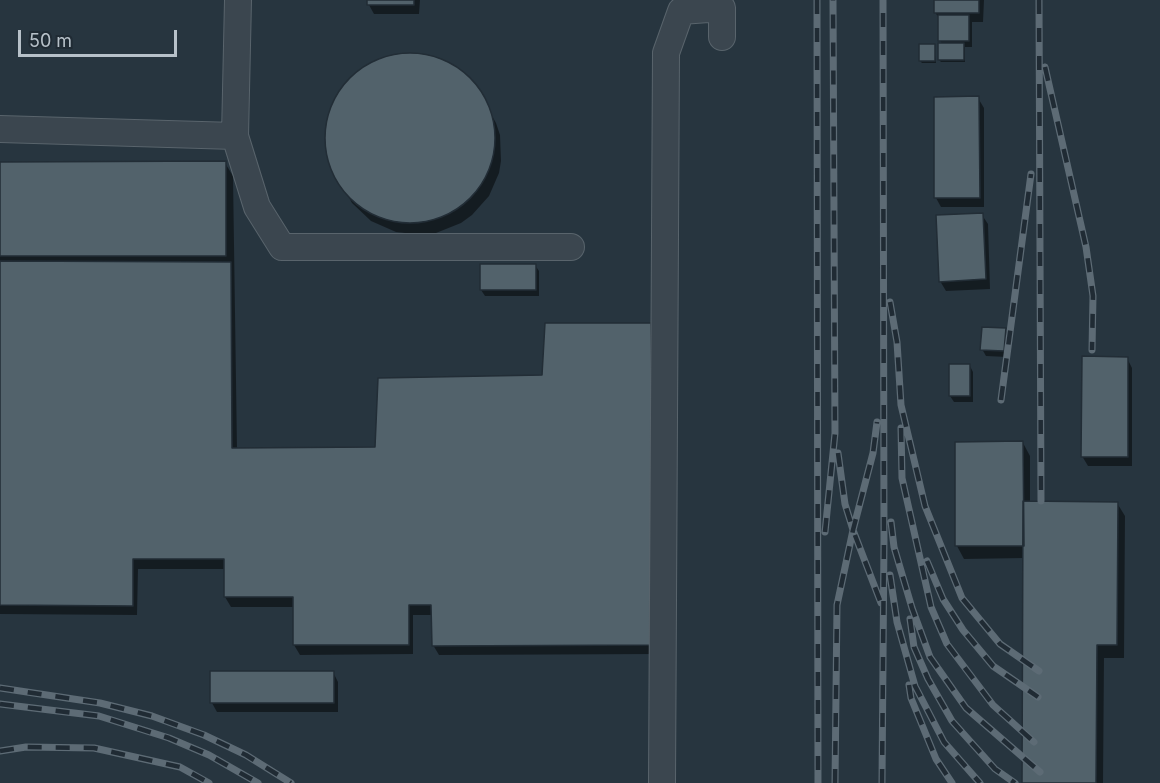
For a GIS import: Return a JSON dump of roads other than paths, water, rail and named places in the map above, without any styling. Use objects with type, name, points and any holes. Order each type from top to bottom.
[{"type":"lane","points":[[238,0],[235,136],[257,207],[282,248],[571,248]]},
{"type":"lane","points":[[662,783],[666,53],[681,11],[722,8],[722,37]]},
{"type":"lane","points":[[0,129],[235,136]]},
{"type":"railway","points":[[817,0],[818,783]]},
{"type":"railway","points":[[825,532],[835,433],[833,0]]},
{"type":"railway","points":[[882,783],[883,0]]},
{"type":"railway","points":[[1039,0],[1041,501]]},
{"type":"railway","points":[[1045,67],[1086,247],[1093,296],[1092,350]]},
{"type":"railway","points":[[1001,400],[1031,174]]},
{"type":"railway","points":[[890,302],[897,342],[901,405],[925,506],[962,598],[1000,644],[1039,671]]},
{"type":"railway","points":[[835,783],[837,605],[873,453],[877,422]]},
{"type":"railway","points":[[901,428],[902,478],[931,607],[947,644],[993,705],[1034,742]]},
{"type":"railway","points":[[838,453],[845,504],[881,603]]},
{"type":"railway","points":[[891,522],[894,547],[912,608],[930,657],[966,708],[1040,772]]},
{"type":"railway","points":[[927,561],[943,599],[963,630],[993,666],[1038,697]]},
{"type":"railway","points":[[890,575],[897,622],[915,686],[944,742],[980,783]]},
{"type":"railway","points":[[910,619],[914,647],[928,679],[952,721],[995,769],[1015,783]]},
{"type":"railway","points":[[909,685],[911,698],[936,759],[952,783]]},
{"type":"railway","points":[[0,688],[100,703],[152,716],[204,735],[246,755],[291,783]]},
{"type":"railway","points":[[0,704],[99,716],[169,738],[209,755],[258,783]]},
{"type":"railway","points":[[0,751],[26,747],[94,748],[180,767],[209,783]]}]
